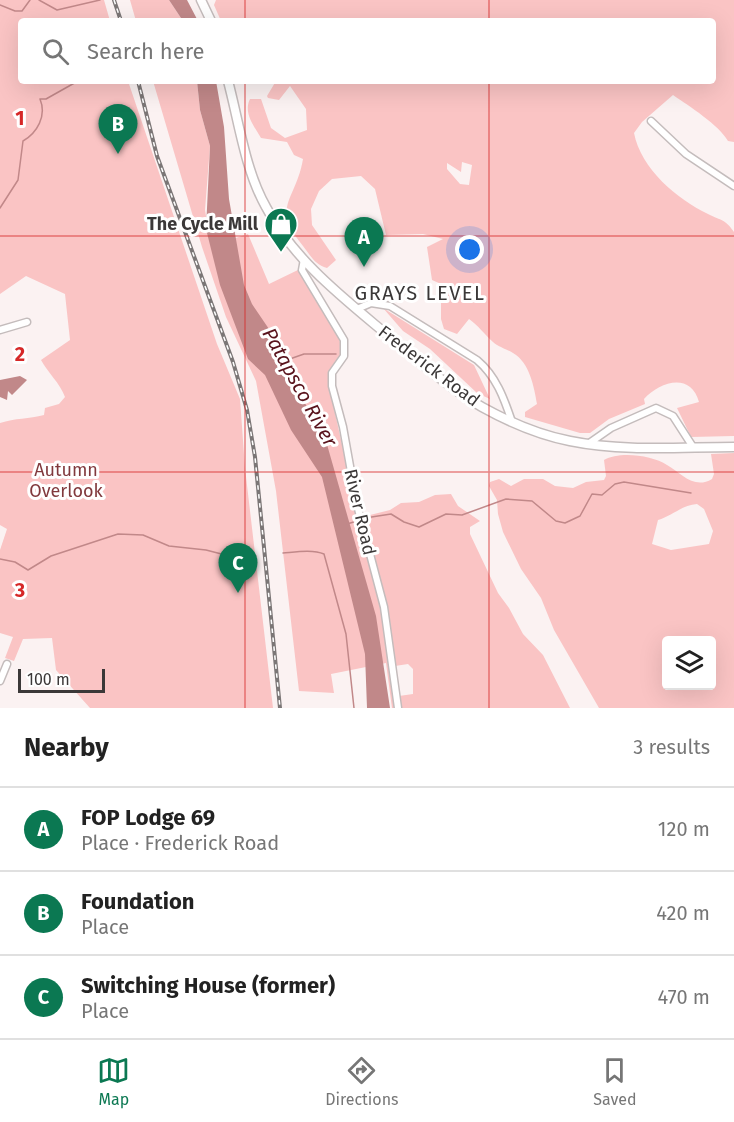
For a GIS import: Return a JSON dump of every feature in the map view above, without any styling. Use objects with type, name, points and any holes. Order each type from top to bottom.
[{"type":"main road","points":[[201,0],[210,18]]},
{"type":"main road","name":"Frederick Road","points":[[229,84],[264,205],[304,259],[357,309],[449,384],[482,407],[512,422],[549,436],[588,444],[632,448],[734,447]]},
{"type":"street","points":[[651,121],[686,154],[734,186]]},
{"type":"street","name":"River Road","points":[[304,259],[302,270],[339,329],[346,346],[344,356],[332,373],[332,386],[343,427],[357,505],[384,607],[398,708]]},
{"type":"street","points":[[357,309],[371,303],[390,306],[477,360],[487,368],[500,389],[512,422]]},
{"type":"street","points":[[0,330],[27,322]]},
{"type":"street","points":[[588,444],[611,428],[656,408],[674,416],[693,447]]},
{"type":"street","points":[[0,681],[7,664]]},
{"type":"green space","name":"Autumn Overlook","points":[[0,0],[104,0],[109,18],[18,18],[18,84],[129,84],[217,344],[240,399],[245,468],[273,708],[90,708],[56,670],[52,638],[23,639],[14,661],[5,658],[13,637],[0,633],[0,550],[7,529],[0,525],[0,423],[44,415],[45,408],[59,404],[65,397],[41,360],[70,340],[65,294],[26,276],[0,294]]},
{"type":"green space","points":[[130,0],[169,0],[181,18],[135,18]]},
{"type":"green space","points":[[216,0],[734,0],[734,142],[728,141],[711,122],[673,95],[642,122],[634,133],[644,159],[662,181],[696,208],[726,222],[734,232],[734,436],[691,437],[677,408],[699,402],[689,386],[674,382],[651,393],[644,399],[645,404],[609,419],[590,433],[580,433],[525,417],[525,412],[537,404],[530,376],[519,357],[495,344],[469,319],[457,334],[444,329],[441,319],[441,284],[432,280],[427,247],[443,239],[423,234],[386,235],[375,189],[361,176],[332,179],[319,191],[311,209],[312,225],[336,260],[327,268],[319,265],[293,232],[288,221],[288,203],[303,159],[294,155],[287,142],[261,138],[250,119],[248,109],[250,99],[261,99],[271,128],[285,138],[307,130],[306,109],[290,86],[279,100],[268,98],[274,84],[716,84],[716,18],[220,18],[214,5]],"holes":[[[462,162],[472,165],[469,185],[460,184],[447,169],[447,163],[461,172]]]},
{"type":"green space","points":[[154,84],[197,84],[200,110],[210,146],[205,210],[211,246],[248,234],[269,284],[300,269],[332,322],[341,343],[341,352],[330,375],[329,386],[359,521],[372,520],[366,516],[390,510],[401,503],[419,502],[435,495],[451,494],[458,506],[480,521],[470,527],[470,534],[498,593],[523,634],[543,655],[570,708],[392,708],[386,663],[331,674],[334,693],[299,691],[276,491],[256,381],[226,317],[202,247]],"holes":[[[408,664],[413,669],[413,694],[399,696],[395,666]]]},
{"type":"green space","points":[[383,308],[474,365],[490,399],[477,393],[430,349],[403,331]]},
{"type":"green space","points":[[734,453],[734,708],[599,708],[554,630],[541,598],[521,569],[503,532],[497,500],[489,486],[490,482],[499,479],[511,486],[524,479],[543,479],[555,486],[573,488],[586,482],[604,480],[606,476],[604,460],[627,455],[636,455],[661,462],[694,482],[705,482],[712,479],[714,474],[711,454]],"holes":[[[697,504],[704,509],[713,531],[709,544],[671,550],[652,544],[658,520],[687,506]]]},
{"type":"shaded area","points":[[169,0],[187,0],[196,18],[181,18]]},
{"type":"shaded area","name":"Patapsco River","points":[[197,84],[217,84],[224,127],[229,199],[244,285],[252,304],[271,332],[293,384],[324,434],[376,616],[390,708],[367,708],[365,654],[322,477],[291,430],[265,375],[248,359],[220,285],[206,229],[210,146],[200,110]]},
{"type":"shaded area","points":[[20,376],[27,380],[12,395],[8,391],[7,400],[0,397],[0,380]]},
{"type":"waterway","points":[[0,5],[15,11],[22,11],[30,0]]},
{"type":"waterway","points":[[39,0],[57,10],[100,0]]},
{"type":"waterway","points":[[0,208],[18,180],[23,141],[33,133],[41,118],[40,99],[46,99],[73,84]]},
{"type":"waterway","points":[[284,361],[304,354],[336,354]]},
{"type":"waterway","points":[[365,518],[391,514],[419,527],[446,514],[462,515],[506,499],[532,501],[556,521],[565,523],[580,516],[592,494],[602,495],[615,484],[624,482],[691,493]]},
{"type":"waterway","points":[[347,524],[357,521]]},
{"type":"waterway","points":[[0,559],[15,562],[28,570],[51,556],[118,534],[143,535],[169,546],[206,550],[237,558],[256,556]]},
{"type":"waterway","points":[[283,553],[309,551],[324,554],[346,634],[354,708]]},
{"type":"railway","points":[[114,0],[120,18]]},
{"type":"railway","points":[[139,84],[157,156],[233,362],[247,410],[255,457],[280,708]]},
{"type":"place","name":"Foundation","points":[[118,154]]},
{"type":"place","name":"The Cycle Mill","points":[[281,253]]},
{"type":"place","name":"FOP Lodge 69","points":[[364,267]]},
{"type":"place","name":"Switching House (former)","points":[[238,593]]},
{"type":"district","name":"GRAYS LEVEL","points":[[420,293]]}]
